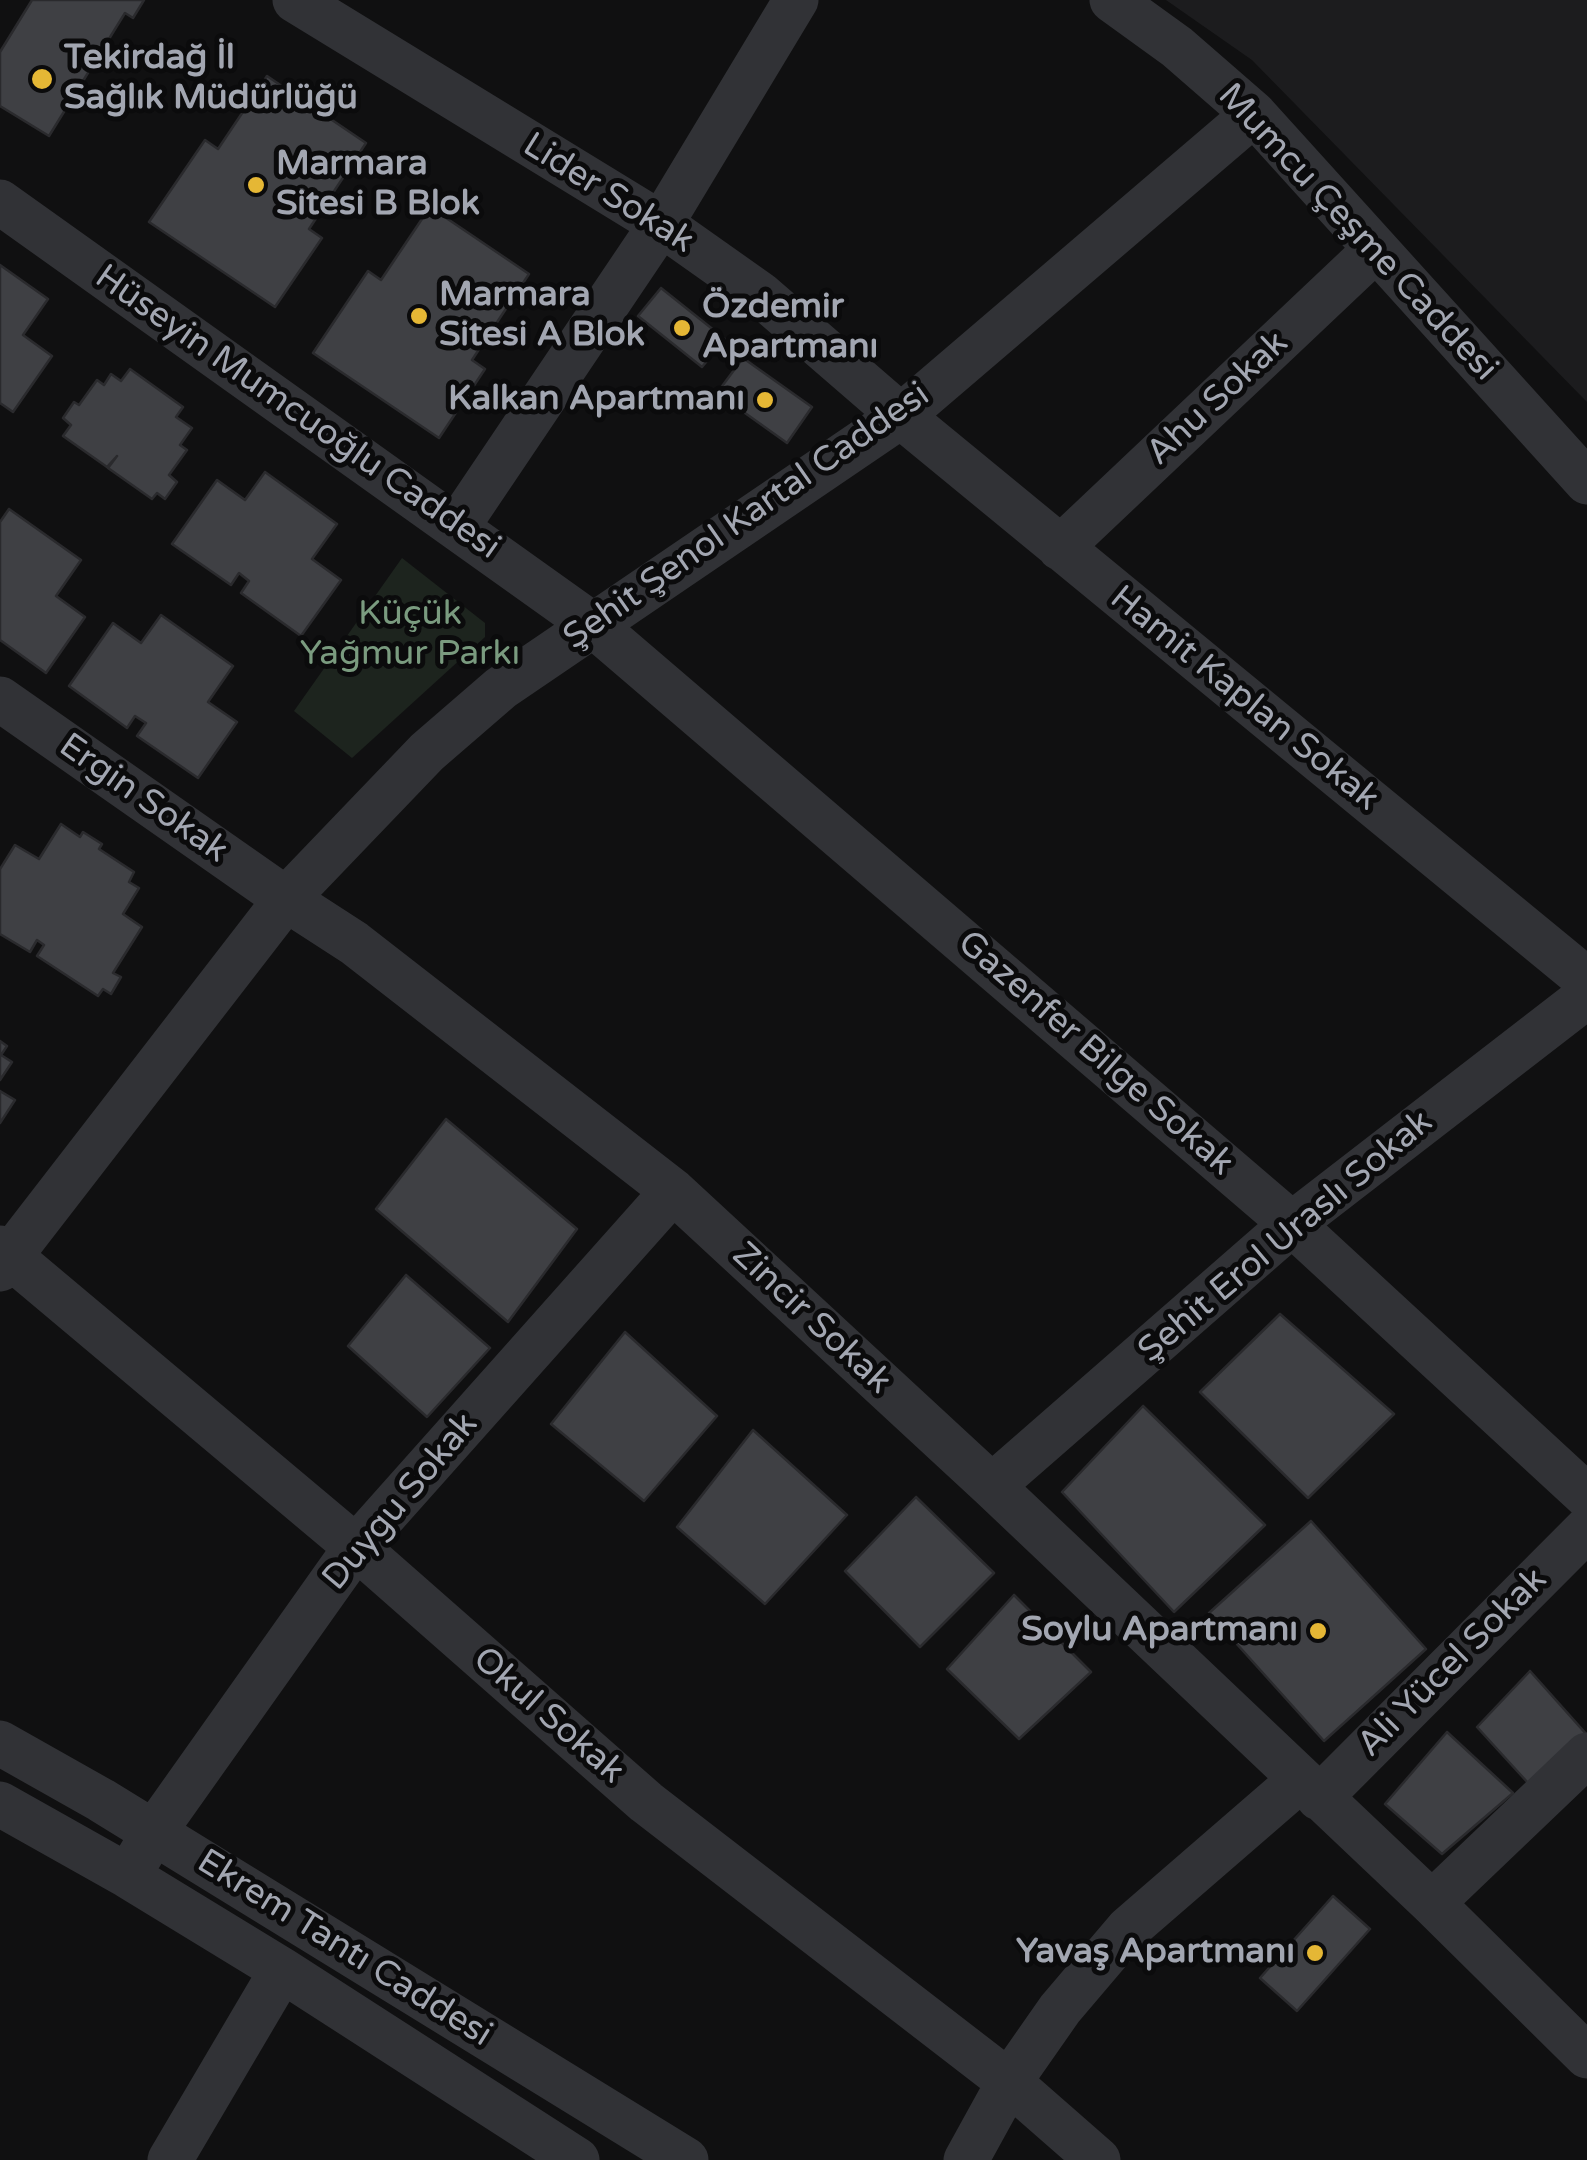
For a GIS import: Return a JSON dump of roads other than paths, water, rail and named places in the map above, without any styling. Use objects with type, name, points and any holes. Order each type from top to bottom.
[{"type":"street","name":"Lider Sokak","points":[[295,0],[661,224],[760,294],[900,416]]},
{"type":"street","points":[[457,528],[661,224],[796,0]]},
{"type":"street","name":"Mumcu Çeşme Caddesi","points":[[1112,0],[1177,47],[1254,114],[1587,482]]},
{"type":"street","name":"Şehit Şenol Kartal Caddesi","points":[[3,1257],[286,899],[427,752],[501,688],[900,416],[1254,114]]},
{"type":"street","name":"Hüseyin Mumcuoğlu Caddesi","points":[[0,202],[593,625]]},
{"type":"street","name":"Ahu Sokak","points":[[1060,548],[1375,250]]},
{"type":"street","name":"Hamit Kaplan Sokak","points":[[900,416],[1587,980]]},
{"type":"street","name":"Gazenfer Bilge Sokak","points":[[593,625],[1292,1224],[1587,1496]]},
{"type":"street","name":"Ergin Sokak","points":[[0,698],[286,899]]},
{"type":"street","name":"Zincir Sokak","points":[[286,899],[354,943],[673,1191],[992,1486],[1432,1903],[1587,2056]]},
{"type":"street","name":"Şehit Erol Uraslı Sokak","points":[[992,1486],[1292,1224],[1587,996]]},
{"type":"street","name":"Duygu Sokak","points":[[128,1876],[154,1832],[356,1547],[673,1191]]},
{"type":"street","name":"Okul Sokak","points":[[3,1257],[356,1547],[646,1802],[1009,2082],[1098,2160]]},
{"type":"street","name":"Ali Yücel Sokak","points":[[966,2160],[1009,2082],[1060,2008],[1128,1930],[1310,1789],[1578,1556]]},
{"type":"street","name":"Ekrem Tantı Caddesi","points":[[0,1743],[154,1832],[686,2160]]},
{"type":"street","points":[[1432,1903],[1587,1754]]},
{"type":"street","name":"Ekrem Tantı Caddesi","points":[[0,1804],[282,1970],[577,2160]]},
{"type":"street","points":[[170,2160],[282,1970]]},
{"type":"place","name":"Tekirdağ İl Sağlık Müdürlüğü","points":[[42,79]]},
{"type":"place","name":"Marmara Sitesi B Blok","points":[[256,185]]},
{"type":"place","name":"Marmara Sitesi A Blok","points":[[419,316]]},
{"type":"place","name":"Özdemir Apartmanı","points":[[682,328]]},
{"type":"place","name":"Kalkan Apartmanı","points":[[765,400]]},
{"type":"place","name":"Soylu Apartmanı","points":[[1318,1631]]},
{"type":"place","name":"Yavaş Apartmanı","points":[[1315,1953]]},
{"type":"park label","name":"Küçük Yağmur Parkı","points":[[410,635]]}]
